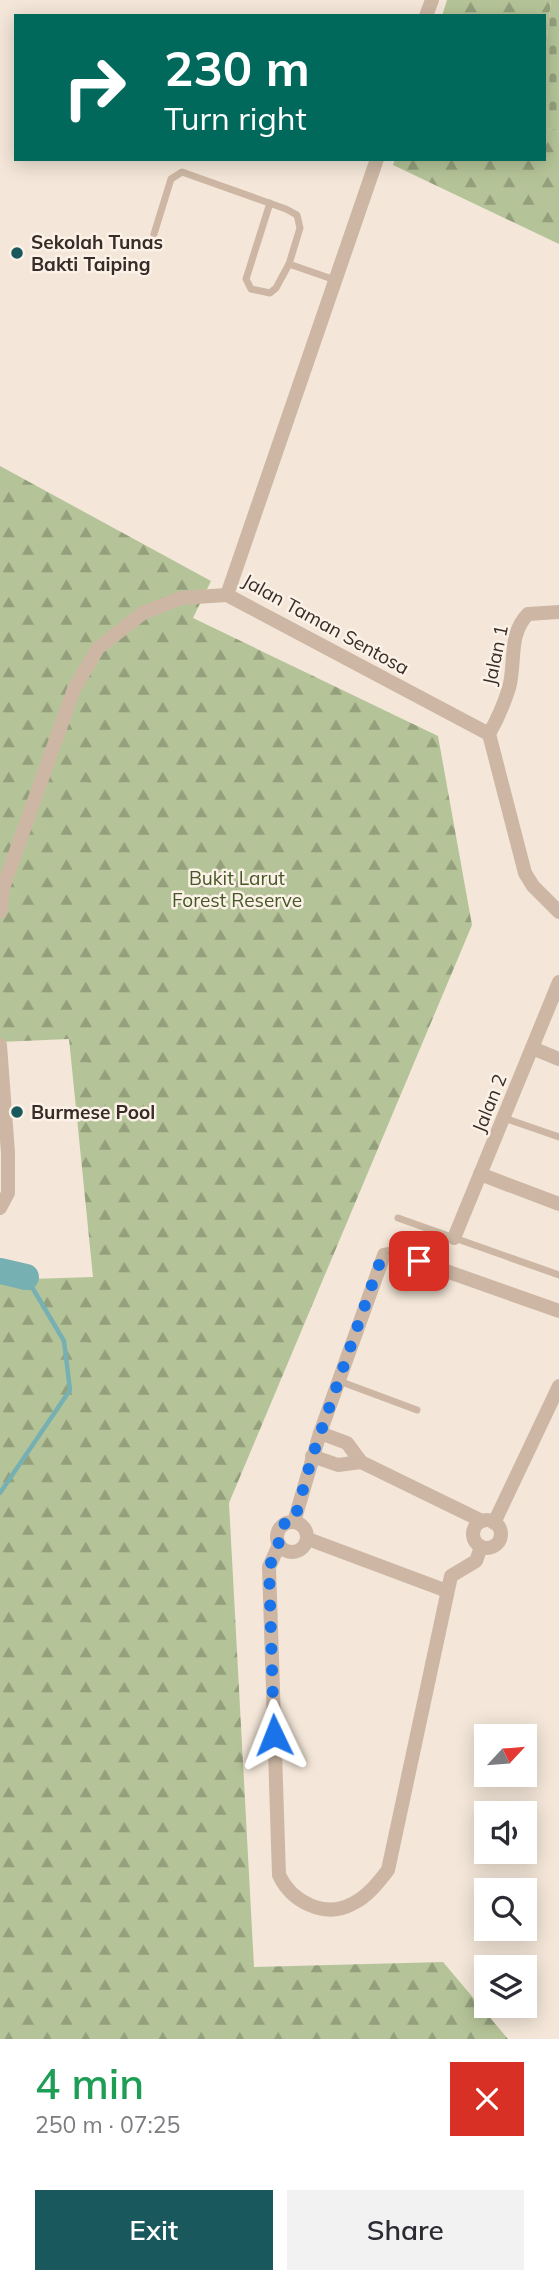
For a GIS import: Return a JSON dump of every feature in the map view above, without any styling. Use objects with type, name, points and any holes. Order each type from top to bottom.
[{"type":"street","name":"Jalan Taman Sentosa","points":[[376,161],[227,595],[489,734]]},
{"type":"street","points":[[0,912],[3,888],[74,690],[98,649],[143,613],[181,598],[227,595]]},
{"type":"street","name":"Jalan 1","points":[[489,734],[509,687],[513,641],[521,621],[528,614],[559,612]]},
{"type":"street","points":[[489,734],[525,873],[533,886],[559,912]]},
{"type":"street","name":"Jalan 2","points":[[454,1238],[559,982]]},
{"type":"street","points":[[0,1045],[8,1179],[8,1193],[0,1208]]},
{"type":"street","points":[[532,1048],[559,1059]]},
{"type":"street","points":[[480,1174],[559,1204]]},
{"type":"street","points":[[294,1522],[312,1457],[338,1381],[381,1259],[387,1254],[396,1253],[559,1311]]},
{"type":"street","points":[[320,1433],[347,1443],[361,1462],[488,1522],[501,1534],[498,1543],[490,1548],[481,1547],[473,1535],[475,1527],[488,1522],[559,1386]]},
{"type":"street","points":[[312,1457],[338,1465],[361,1462]]},
{"type":"street","points":[[279,1545],[286,1551],[295,1552],[303,1547],[308,1539],[306,1529],[294,1522],[281,1526],[277,1535],[279,1545],[269,1567],[279,1875],[290,1892],[307,1906],[327,1909],[351,1905],[374,1887],[388,1870],[451,1576],[476,1561],[481,1547]]},
{"type":"street","points":[[308,1539],[447,1591]]},
{"type":"lane","points":[[154,234],[171,179],[182,172],[270,204],[297,215],[300,228],[289,264],[276,288],[270,293],[251,289],[246,279],[270,204]]},
{"type":"lane","points":[[289,264],[335,280]]},
{"type":"lane","points":[[503,1118],[559,1137]]},
{"type":"lane","points":[[398,1218],[559,1275]]},
{"type":"lane","points":[[338,1381],[417,1410]]},
{"type":"green space","points":[[447,0],[551,0],[546,46],[546,14],[443,14]]},
{"type":"green space","points":[[551,0],[559,0],[559,132],[546,128],[546,46]]},
{"type":"green space","points":[[546,128],[559,132],[559,244],[393,165],[394,161],[546,161]]},
{"type":"green space","name":"Bukit Larut Forest Reserve","points":[[0,466],[211,581],[193,618],[438,736],[472,925],[229,1503],[254,1967],[443,1962],[474,1999],[474,2018],[490,2018],[508,2039],[0,2039],[0,1280],[93,1277],[69,1039],[0,1042]]},
{"type":"waterway","points":[[0,1271],[26,1277]]},
{"type":"waterway","points":[[0,1493],[70,1390],[64,1341],[26,1277]]},
{"type":"place","name":"Sekolah Tunas Bakti Taiping","points":[[17,253]]},
{"type":"place","name":"Burmese Pool","points":[[17,1112]]},
{"type":"route","points":[[274,1735],[269,1567],[279,1545],[278,1531],[285,1523],[294,1522],[312,1457],[381,1259],[384,1255],[396,1253],[419,1261]]}]
